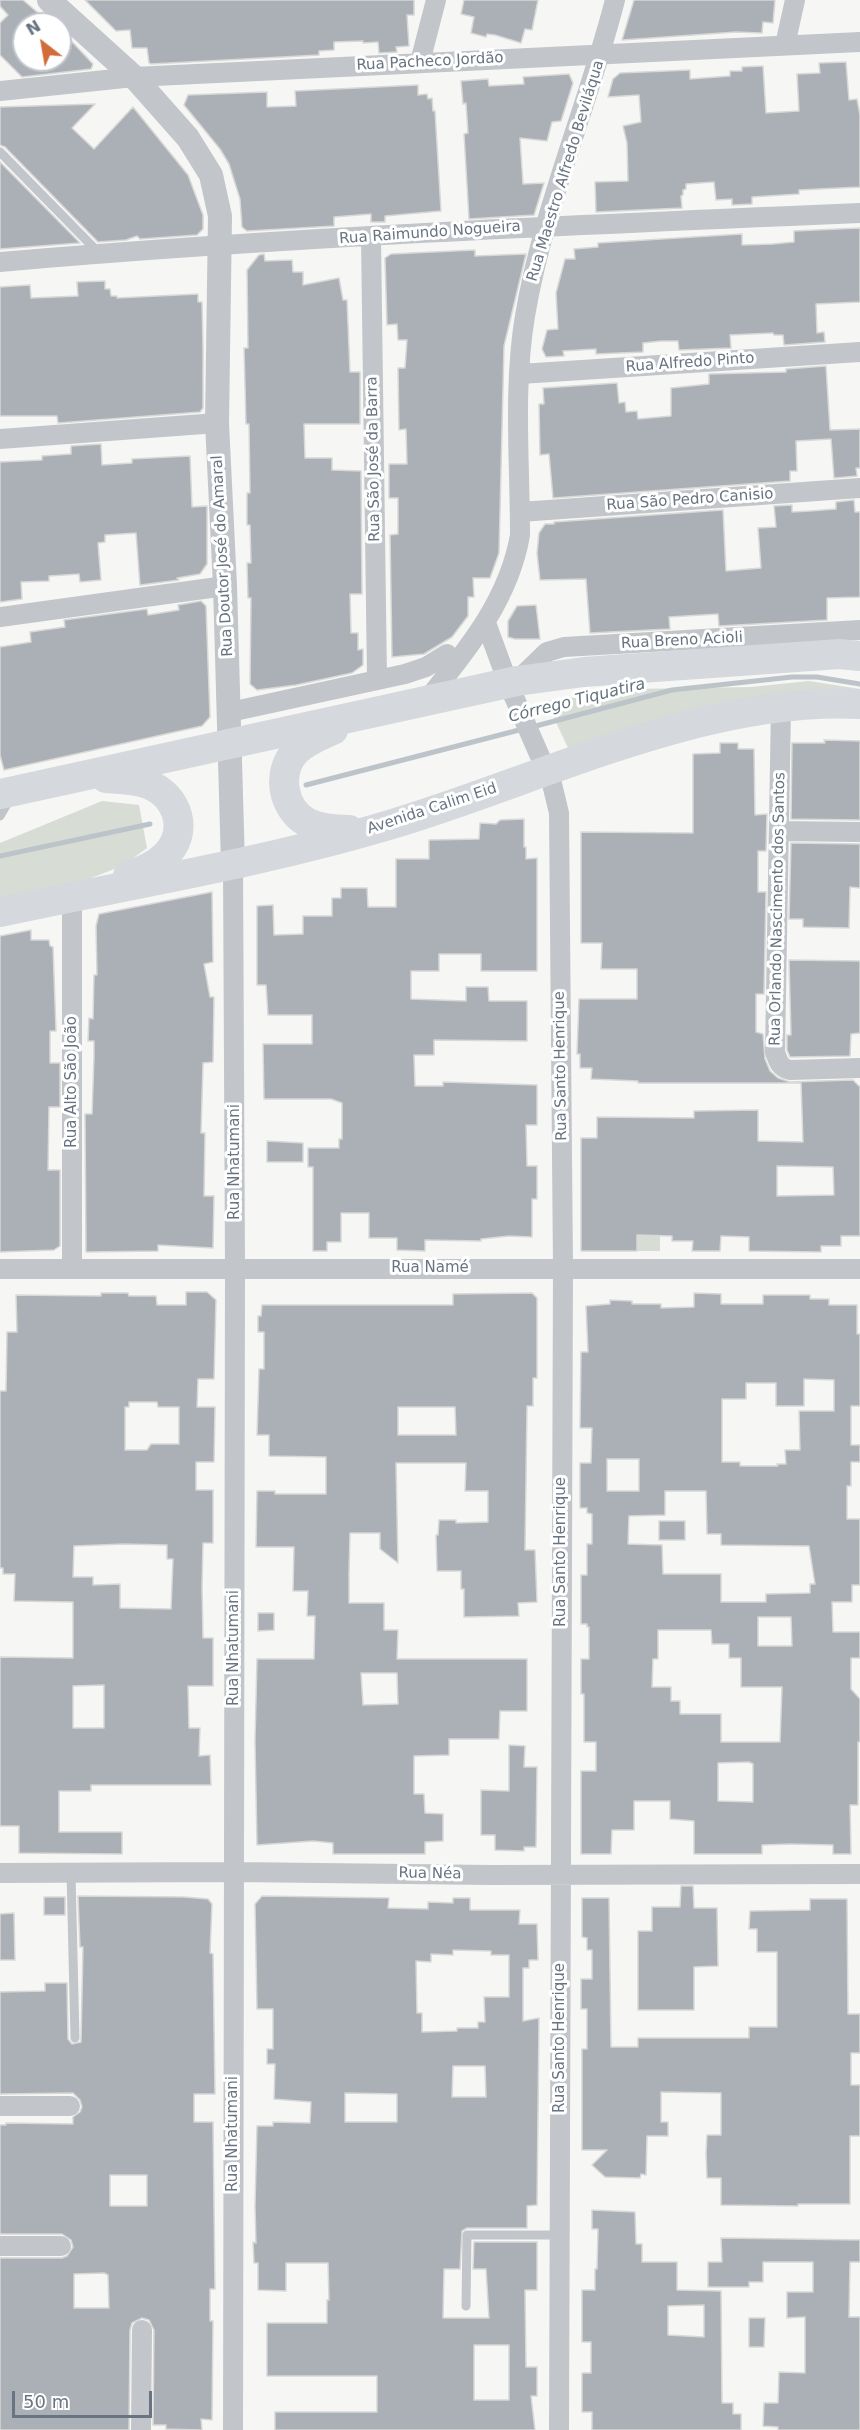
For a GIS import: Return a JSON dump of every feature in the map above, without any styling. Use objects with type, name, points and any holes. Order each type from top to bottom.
[{"type":"main road","points":[[4,800],[76,778],[230,742],[513,682],[584,672],[853,653]]},
{"type":"main road","name":"Avenida Calim Eid","points":[[0,912],[233,865],[389,825],[544,762],[684,726],[781,706],[830,702],[860,704]]},
{"type":"main road","points":[[380,710],[314,738],[302,746],[291,756],[286,769],[284,790],[297,815],[316,826],[340,830],[389,825]]},
{"type":"main road","points":[[72,897],[153,865],[171,849],[177,838],[179,824],[173,803],[150,785],[124,779],[76,778]]},
{"type":"street","name":"Rua Doutor José do Amaral","points":[[49,0],[134,77],[188,138],[211,175],[220,216],[217,423],[230,712],[233,865]]},
{"type":"street","points":[[420,62],[436,0]]},
{"type":"street","name":"Rua Maestro Alfredo Beviláqua","points":[[427,700],[486,623],[515,561],[520,535],[520,374],[529,295],[547,226],[601,54],[615,0]]},
{"type":"street","points":[[785,45],[795,0]]},
{"type":"street","name":"Rua Pacheco Jordão","points":[[0,91],[134,77],[860,42]]},
{"type":"street","name":"Rua Raimundo Nogueira","points":[[0,262],[99,253],[547,226],[860,213]]},
{"type":"street","name":"Rua São José da Barra","points":[[371,237],[377,680]]},
{"type":"street","name":"Rua Alfredo Pinto","points":[[520,374],[860,352]]},
{"type":"street","points":[[0,439],[217,423]]},
{"type":"street","name":"Rua São Pedro Canisio","points":[[520,512],[860,488]]},
{"type":"street","points":[[0,617],[225,586]]},
{"type":"street","points":[[486,623],[513,682]]},
{"type":"street","name":"Rua Breno Acioli","points":[[513,682],[547,652],[564,647],[860,630]]},
{"type":"street","points":[[230,712],[377,680],[426,666],[447,654]]},
{"type":"street","name":"Rua Santo Henrique","points":[[513,682],[521,711],[544,762],[559,813],[563,1268],[559,2430]]},
{"type":"street","name":"Rua Orlando Nascimento dos Santos","points":[[781,706],[775,1052],[778,1062],[784,1069],[860,1068]]},
{"type":"street","points":[[779,831],[860,832]]},
{"type":"street","name":"Rua Nhatumani","points":[[233,865],[235,1268],[233,2430]]},
{"type":"street","name":"Rua Alto São João","points":[[72,897],[72,1268]]},
{"type":"street","name":"Rua Namé","points":[[0,1269],[860,1269]]},
{"type":"street","name":"Rua Néa","points":[[0,1873],[860,1874]]},
{"type":"street","points":[[0,2106],[70,2106]]},
{"type":"street","points":[[0,2246],[61,2246]]},
{"type":"street","points":[[141,2430],[142,2330]]},
{"type":"lane","points":[[0,152],[99,253]]},
{"type":"lane","points":[[71,1873],[75,2038]]},
{"type":"lane","points":[[466,2306],[467,2235],[559,2235]]},
{"type":"shaded area","points":[[809,681],[860,689],[568,748],[546,701],[633,689],[751,687]]},
{"type":"shaded area","points":[[102,801],[139,805],[147,848],[122,866],[86,880],[0,900],[0,843]]},
{"type":"shaded area","points":[[637,1235],[660,1236],[660,1251],[637,1251]]},
{"type":"building","points":[[0,0],[23,0],[37,12],[12,12],[12,67],[0,55],[0,23],[8,15],[0,6]]},
{"type":"building","points":[[85,0],[414,0],[414,15],[407,15],[409,46],[396,47],[397,52],[379,53],[378,42],[334,42],[334,50],[319,51],[319,55],[151,64],[147,48],[132,48],[130,30],[116,31]]},
{"type":"building","points":[[464,0],[538,0],[532,30],[525,29],[521,43],[495,35],[487,34],[486,37],[471,33],[474,17],[461,14]]},
{"type":"building","points":[[634,0],[775,0],[773,23],[763,22],[762,33],[736,32],[622,40]]},
{"type":"building","points":[[72,42],[93,64],[91,69],[72,71]]},
{"type":"building","points":[[846,62],[849,100],[857,99],[860,115],[860,187],[799,190],[799,194],[752,197],[752,204],[732,205],[732,199],[716,200],[714,182],[686,184],[686,189],[683,190],[681,196],[682,208],[596,212],[595,182],[628,181],[627,143],[623,126],[641,122],[639,95],[608,97],[613,79],[620,73],[690,70],[690,79],[730,76],[730,71],[742,71],[742,67],[763,66],[766,113],[799,111],[797,74],[820,73],[819,63]]},
{"type":"building","points":[[17,72],[65,72],[22,77]]},
{"type":"building","points":[[569,74],[573,83],[561,121],[552,122],[547,141],[520,138],[523,184],[544,183],[534,215],[469,219],[464,134],[468,133],[466,103],[463,104],[461,81],[488,79],[489,86],[524,84],[523,77]]},
{"type":"building","points":[[418,85],[418,95],[427,94],[428,99],[432,98],[433,111],[435,111],[441,211],[385,216],[385,222],[371,222],[371,214],[334,217],[334,226],[247,231],[242,227],[240,199],[229,164],[220,149],[184,105],[188,95],[267,92],[267,107],[296,106],[295,91]]},
{"type":"building","points":[[95,104],[72,128],[94,149],[133,107],[188,175],[203,215],[203,229],[197,235],[140,239],[137,236],[126,240],[98,242],[5,147],[0,145],[0,107]]},
{"type":"building","points":[[0,162],[80,243],[0,249]]},
{"type":"building","points":[[860,228],[860,302],[816,304],[817,333],[824,332],[825,342],[784,345],[783,335],[773,333],[730,335],[731,348],[679,350],[678,341],[661,341],[643,343],[643,352],[596,354],[596,349],[563,351],[564,356],[546,357],[542,349],[547,330],[558,329],[556,293],[565,259],[575,259],[574,249],[598,247],[598,243],[742,234],[742,245],[773,244],[794,242],[794,231]]},
{"type":"building","points":[[475,250],[475,256],[526,254],[504,346],[499,553],[490,578],[473,578],[474,597],[468,597],[468,616],[452,637],[424,654],[392,657],[390,535],[398,534],[398,498],[389,498],[389,464],[407,464],[406,429],[399,430],[398,368],[405,368],[407,340],[398,340],[397,324],[387,325],[385,258],[391,254]]},
{"type":"building","points":[[264,254],[265,261],[292,260],[293,272],[303,272],[303,285],[339,278],[343,300],[347,300],[350,372],[360,372],[360,424],[304,424],[305,458],[332,458],[332,470],[361,471],[362,594],[350,594],[351,633],[358,633],[358,650],[363,649],[363,665],[352,673],[296,685],[257,690],[250,684],[251,598],[248,598],[247,563],[251,563],[250,525],[247,525],[247,493],[250,493],[249,424],[246,424],[244,348],[248,348],[247,270],[259,255]]},
{"type":"building","points":[[105,281],[105,289],[110,289],[111,296],[117,296],[117,298],[198,294],[198,302],[202,302],[203,347],[203,408],[200,412],[58,423],[57,416],[0,416],[0,287],[30,285],[31,298],[78,296],[77,282]]},
{"type":"building","points":[[826,366],[830,430],[860,429],[860,468],[856,468],[857,476],[834,478],[831,439],[796,441],[797,471],[790,471],[790,481],[553,498],[549,454],[540,455],[539,404],[544,404],[543,388],[617,383],[619,403],[625,402],[626,412],[637,411],[638,419],[671,416],[671,388],[709,384],[709,374],[786,372],[786,369]]},
{"type":"building","points":[[101,444],[102,465],[132,463],[132,459],[190,456],[192,507],[207,506],[207,564],[200,574],[177,578],[179,580],[140,585],[136,533],[105,535],[105,542],[98,543],[101,580],[80,582],[79,574],[49,576],[49,581],[21,582],[22,599],[0,602],[0,462],[42,460],[42,456],[71,454],[71,446]]},
{"type":"building","points":[[854,500],[855,512],[860,512],[860,597],[827,598],[827,620],[719,626],[718,614],[669,617],[670,629],[590,633],[586,579],[540,580],[537,553],[539,533],[545,524],[723,510],[726,571],[761,568],[758,528],[776,527],[774,506],[792,505],[792,512],[810,511],[836,509],[836,502]]},
{"type":"building","points":[[201,601],[206,606],[210,717],[202,726],[4,770],[0,755],[0,647],[31,642],[30,632],[65,627],[64,620],[147,609],[148,615],[179,610],[178,605]]},
{"type":"building","points":[[536,605],[540,639],[508,637],[508,621],[517,606]]},
{"type":"building","points":[[824,740],[860,741],[860,820],[791,819],[792,743],[825,743]]},
{"type":"building","points":[[720,743],[738,743],[738,749],[754,749],[755,815],[767,814],[766,851],[758,851],[758,892],[766,892],[764,994],[756,994],[756,1032],[763,1034],[765,1059],[770,1071],[778,1078],[790,1082],[853,1080],[860,1087],[860,1236],[841,1236],[841,1246],[821,1246],[821,1252],[749,1251],[749,1237],[721,1236],[720,1251],[692,1251],[693,1241],[672,1241],[672,1236],[637,1235],[637,1251],[581,1251],[581,1138],[597,1138],[597,1117],[694,1118],[694,1111],[758,1110],[758,1141],[803,1142],[801,1083],[638,1083],[638,1081],[591,1079],[592,1068],[580,1068],[580,1054],[577,1054],[579,999],[637,999],[637,969],[601,969],[602,943],[581,943],[581,832],[693,833],[693,754],[720,753]],"holes":[[[777,1166],[833,1167],[834,1195],[777,1196]]]},
{"type":"building","points":[[524,819],[526,859],[537,858],[537,971],[481,971],[481,954],[439,954],[439,971],[411,971],[411,999],[466,1001],[466,987],[488,987],[489,1001],[527,1001],[527,1041],[434,1040],[434,1055],[414,1055],[415,1086],[443,1086],[443,1082],[537,1085],[537,1125],[526,1125],[527,1166],[537,1166],[537,1199],[532,1199],[532,1237],[509,1236],[481,1239],[481,1241],[425,1240],[425,1251],[397,1250],[397,1238],[369,1238],[369,1213],[341,1213],[341,1242],[327,1242],[327,1251],[313,1251],[313,1167],[308,1167],[308,1148],[339,1148],[339,1139],[342,1139],[342,1103],[331,1099],[264,1099],[263,1044],[312,1044],[312,1015],[268,1015],[266,985],[257,985],[257,906],[273,905],[274,935],[303,934],[303,916],[332,916],[332,898],[341,898],[341,888],[367,888],[368,907],[396,907],[396,859],[429,859],[429,840],[479,839],[480,823],[496,824],[500,820]]},
{"type":"building","points":[[791,843],[860,844],[860,888],[850,887],[849,928],[803,927],[803,919],[789,919]]},
{"type":"building","points":[[212,892],[213,962],[204,964],[210,997],[214,997],[213,1062],[203,1063],[201,1133],[205,1133],[204,1196],[214,1196],[213,1248],[158,1245],[158,1251],[86,1252],[85,1114],[92,1114],[94,1041],[88,1041],[89,1018],[93,1019],[94,975],[97,975],[96,926],[99,914]]},
{"type":"building","points":[[31,930],[31,940],[49,940],[50,946],[53,947],[56,1031],[50,1031],[50,1063],[60,1063],[60,1107],[49,1107],[48,1170],[60,1170],[60,1246],[54,1250],[0,1252],[0,936]]},
{"type":"building","points":[[789,960],[860,961],[860,1033],[851,1034],[850,1056],[790,1057],[787,1050],[787,1035],[791,1035]]},
{"type":"building","points":[[267,1141],[303,1143],[303,1162],[267,1162]]},
{"type":"building","points":[[186,1292],[207,1292],[216,1300],[214,1379],[198,1379],[197,1407],[215,1407],[214,1462],[196,1462],[196,1490],[213,1490],[213,1543],[203,1543],[202,1587],[203,1638],[213,1638],[213,1686],[188,1686],[189,1728],[200,1728],[199,1756],[210,1755],[211,1785],[91,1785],[91,1791],[59,1791],[59,1832],[122,1832],[122,1854],[19,1853],[19,1826],[0,1826],[0,1657],[73,1658],[73,1602],[14,1601],[15,1574],[3,1574],[3,1568],[0,1568],[0,1391],[6,1391],[7,1332],[17,1332],[16,1295],[101,1296],[101,1293],[128,1293],[129,1296],[156,1296],[157,1305],[186,1305]],"holes":[[[129,1402],[157,1402],[158,1407],[179,1407],[179,1444],[151,1444],[147,1450],[125,1450],[125,1407],[129,1407]],[[167,1545],[167,1559],[173,1559],[171,1609],[120,1608],[120,1584],[93,1585],[93,1577],[73,1577],[74,1546]],[[104,1685],[104,1728],[73,1728],[73,1686]]]},
{"type":"building","points":[[532,1293],[537,1298],[537,1378],[533,1378],[533,1406],[527,1406],[525,1550],[535,1550],[537,1602],[518,1603],[519,1616],[464,1617],[464,1589],[461,1589],[461,1571],[437,1571],[436,1535],[438,1535],[439,1520],[456,1520],[456,1523],[488,1522],[488,1491],[465,1491],[466,1463],[396,1463],[398,1563],[380,1549],[380,1533],[350,1533],[349,1603],[384,1603],[384,1630],[398,1630],[397,1659],[527,1659],[527,1711],[500,1711],[499,1739],[449,1739],[449,1755],[414,1756],[414,1794],[424,1794],[425,1813],[443,1814],[443,1841],[425,1842],[425,1854],[333,1854],[333,1843],[313,1841],[257,1845],[255,1741],[257,1659],[314,1659],[315,1616],[307,1616],[308,1591],[293,1591],[294,1547],[256,1547],[257,1491],[275,1491],[275,1494],[326,1494],[326,1457],[269,1456],[269,1435],[257,1435],[259,1369],[264,1369],[264,1332],[258,1332],[258,1316],[261,1316],[262,1305],[453,1305],[453,1294]],"holes":[[[398,1407],[455,1407],[456,1435],[398,1435]],[[361,1673],[397,1673],[398,1704],[363,1705]]]},
{"type":"building","points":[[694,1293],[721,1294],[721,1304],[763,1304],[763,1295],[810,1295],[810,1299],[829,1299],[829,1305],[857,1305],[857,1334],[860,1334],[860,1406],[851,1406],[851,1445],[860,1445],[860,1462],[851,1462],[851,1486],[847,1486],[847,1519],[860,1519],[860,1585],[852,1585],[852,1602],[832,1602],[833,1632],[860,1632],[860,1658],[851,1658],[851,1689],[860,1699],[860,1742],[858,1742],[858,1805],[850,1805],[851,1854],[833,1854],[833,1845],[790,1844],[762,1845],[762,1854],[694,1854],[694,1821],[670,1819],[670,1801],[634,1801],[634,1830],[612,1830],[611,1854],[581,1854],[581,1771],[596,1771],[596,1742],[584,1742],[584,1694],[581,1694],[581,1659],[589,1659],[589,1627],[587,1624],[581,1624],[581,1575],[587,1575],[587,1544],[592,1544],[592,1514],[587,1513],[587,1508],[580,1508],[580,1463],[591,1463],[592,1428],[580,1428],[581,1352],[588,1352],[586,1306],[610,1304],[610,1300],[632,1301],[632,1304],[661,1304],[661,1308],[694,1307]],"holes":[[[804,1379],[834,1380],[834,1411],[799,1411],[800,1450],[785,1450],[786,1464],[740,1466],[740,1462],[722,1462],[722,1399],[746,1399],[746,1383],[776,1383],[776,1406],[804,1406]],[[607,1459],[639,1459],[639,1491],[607,1491]],[[665,1491],[706,1491],[707,1534],[721,1534],[721,1545],[809,1546],[815,1584],[810,1584],[810,1593],[766,1594],[766,1602],[721,1602],[721,1574],[663,1574],[662,1545],[628,1544],[629,1516],[665,1515]],[[758,1617],[791,1617],[792,1646],[758,1646]],[[658,1630],[711,1630],[712,1644],[729,1644],[729,1658],[741,1658],[741,1687],[782,1687],[780,1742],[721,1742],[721,1714],[680,1714],[680,1701],[671,1701],[671,1687],[652,1687],[653,1659],[658,1659]],[[749,1762],[753,1764],[753,1802],[718,1801],[718,1763]]]},
{"type":"building","points":[[659,1521],[685,1521],[685,1540],[659,1540]]},
{"type":"building","points":[[258,1613],[274,1613],[274,1630],[258,1631]]},
{"type":"building","points":[[509,1745],[525,1746],[524,1767],[537,1767],[536,1847],[524,1847],[524,1851],[495,1850],[495,1835],[481,1835],[481,1790],[509,1791]]},
{"type":"building","points":[[681,1886],[693,1886],[694,1908],[717,1908],[718,1966],[694,1967],[694,2010],[638,2010],[638,1931],[652,1931],[652,1907],[680,1907]]},
{"type":"building","points":[[78,1896],[184,1897],[208,1899],[212,1904],[210,1953],[213,1954],[215,2094],[194,2094],[194,2122],[213,2122],[215,2289],[210,2289],[210,2321],[213,2321],[212,2420],[201,2419],[202,2430],[166,2429],[166,2425],[153,2425],[154,2330],[149,2320],[142,2318],[132,2323],[130,2330],[129,2430],[0,2430],[0,2258],[62,2258],[67,2256],[73,2247],[71,2240],[62,2234],[0,2234],[0,2125],[6,2125],[6,2123],[73,2124],[73,2117],[80,2112],[82,2107],[80,2100],[73,2093],[0,2094],[0,1992],[45,1991],[45,1983],[67,1983],[68,2039],[72,2044],[81,2042],[83,1947],[80,1947]],"holes":[[[110,2175],[147,2175],[147,2206],[110,2206]],[[104,2273],[108,2275],[109,2308],[74,2308],[74,2274]]]},
{"type":"building","points":[[262,1896],[389,1898],[388,1908],[428,1909],[428,1902],[453,1903],[453,1898],[470,1898],[470,1910],[520,1910],[519,1924],[537,1924],[538,1960],[529,1960],[529,1968],[523,1968],[523,2021],[539,2018],[537,2205],[527,2206],[527,2228],[467,2228],[462,2231],[460,2269],[444,2269],[443,2318],[489,2318],[486,2269],[473,2269],[474,2242],[537,2242],[537,2290],[525,2290],[526,2367],[537,2367],[537,2396],[531,2396],[535,2430],[275,2430],[275,2412],[377,2412],[377,2376],[267,2376],[267,2323],[327,2323],[327,2300],[329,2300],[328,2263],[286,2263],[286,2291],[258,2290],[258,2263],[254,2263],[253,2242],[256,2243],[257,2126],[273,2126],[273,2122],[310,2123],[311,2102],[274,2099],[275,2064],[267,2064],[267,2049],[273,2049],[273,2009],[257,2009],[255,1904]],"holes":[[[453,1950],[491,1951],[491,1955],[509,1955],[509,1997],[484,1997],[485,2022],[478,2022],[478,2028],[422,2032],[422,2013],[417,2013],[416,1961],[431,1962],[431,1954],[453,1955]],[[453,2066],[485,2066],[486,2097],[452,2097]],[[345,2093],[397,2094],[397,2122],[345,2122]],[[474,2345],[509,2345],[509,2400],[474,2400]]]},
{"type":"building","points":[[44,1897],[65,1897],[65,1915],[44,1915]]},
{"type":"building","points":[[582,1898],[609,1898],[611,2047],[638,2047],[638,2038],[749,2038],[749,2027],[777,2027],[777,1952],[757,1952],[757,1929],[749,1929],[750,1911],[810,1910],[810,1899],[847,1899],[848,2014],[860,2014],[860,2053],[851,2053],[851,2085],[860,2085],[860,2136],[850,2136],[850,2204],[721,2205],[721,2178],[707,2178],[706,2154],[707,2135],[721,2135],[721,2093],[661,2092],[661,2122],[668,2122],[668,2136],[647,2136],[646,2175],[641,2174],[640,2178],[605,2177],[592,2165],[607,2150],[582,2150],[582,2049],[587,2049],[587,2009],[581,2009],[581,1979],[592,1979],[592,1950],[587,1950],[587,1938],[582,1937]]},
{"type":"building","points":[[14,1913],[15,1960],[0,1960],[0,1914]]},
{"type":"building","points":[[592,2210],[635,2212],[636,2244],[642,2244],[642,2262],[677,2262],[677,2290],[721,2291],[722,2403],[733,2403],[733,2414],[741,2414],[741,2430],[592,2430],[592,2412],[582,2412],[582,2373],[591,2373],[591,2342],[582,2342],[582,2290],[595,2290],[598,2229],[592,2229]],"holes":[[[704,2305],[704,2337],[668,2335],[668,2306]]]},
{"type":"building","points":[[721,2238],[860,2240],[860,2262],[850,2262],[849,2317],[860,2317],[860,2430],[778,2430],[778,2427],[763,2426],[764,2403],[778,2403],[779,2372],[805,2373],[805,2317],[787,2318],[787,2292],[813,2292],[813,2262],[763,2262],[763,2282],[749,2282],[749,2287],[708,2287],[708,2262],[722,2262]]},
{"type":"building","points":[[749,2318],[765,2318],[764,2347],[749,2347]]},
{"type":"waterway","name":"Córrego Tiquatira","points":[[532,727],[672,690],[792,677],[817,677],[860,684]]},
{"type":"waterway","name":"Córrego Tiquatira","points":[[306,785],[523,729]]},
{"type":"waterway","name":"Córrego Tiquatira","points":[[0,856],[150,824]]}]
